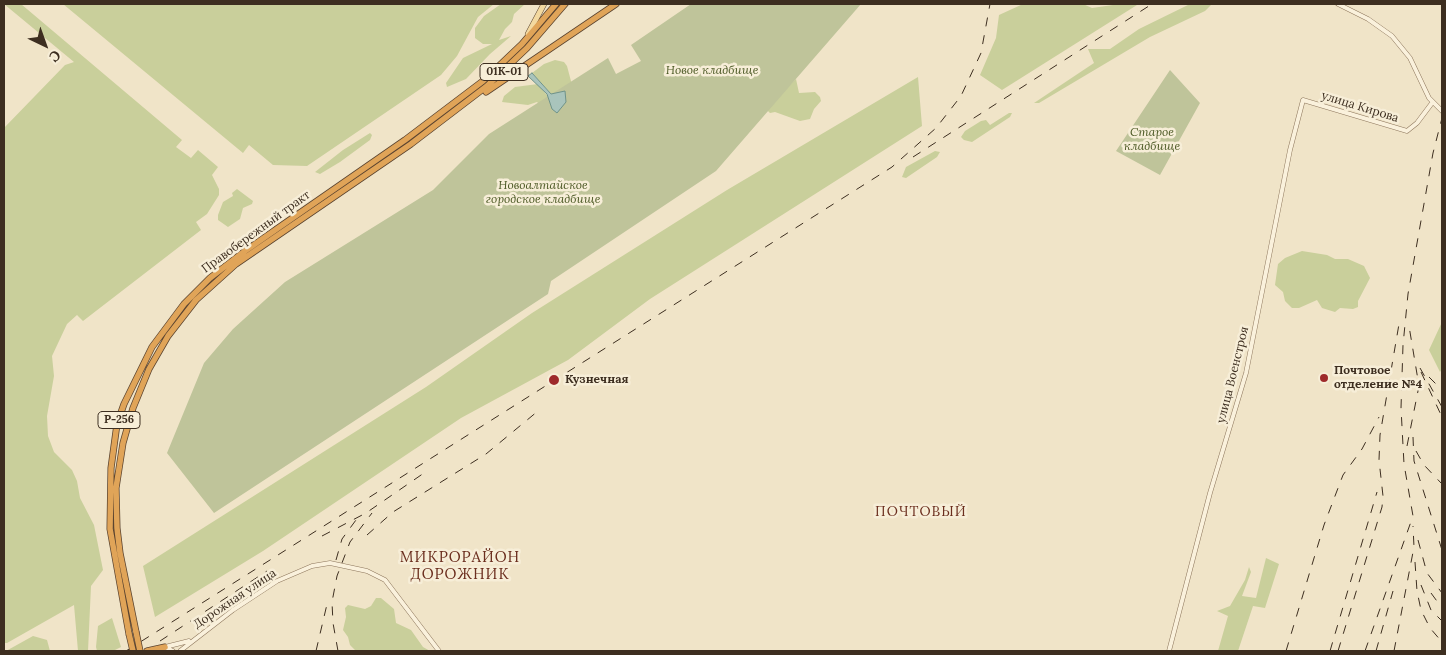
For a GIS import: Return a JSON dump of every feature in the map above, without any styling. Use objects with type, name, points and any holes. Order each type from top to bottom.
[{"type":"highway","name":"Правобережный тракт","points":[[140,651],[133,633],[113,554],[110,487],[117,424],[141,366],[165,328],[191,295],[229,262],[430,126],[484,81],[522,44],[556,4]]},
{"type":"highway","name":"Правобережный тракт","points":[[133,651],[133,633],[117,528],[116,488],[127,427],[149,369],[178,322],[196,300],[219,278],[508,68],[565,4]]},
{"type":"highway","points":[[430,126],[616,4]]},
{"type":"highway","points":[[141,366],[121,421],[122,426],[138,388],[149,369]]},
{"type":"highway","points":[[147,651],[165,647]]},
{"type":"main road","points":[[522,44],[544,4]]},
{"type":"street","points":[[1338,4],[1368,19],[1392,36],[1410,58],[1424,92],[1432,103],[1442,111]]},
{"type":"street","name":"улица Кирова","points":[[1303,100],[1392,127],[1411,130],[1432,103]]},
{"type":"street","name":"улица Военстроя","points":[[1169,651],[1210,493],[1246,372],[1290,150],[1303,100]]},
{"type":"street","name":"Дорожная улица","points":[[193,639],[253,596],[292,574],[320,564],[345,566],[375,574],[384,580],[439,651]]},
{"type":"street","points":[[159,651],[165,647],[178,645],[193,639]]},
{"type":"street","points":[[180,651],[193,639]]},
{"type":"street","points":[[165,647],[173,651]]},
{"type":"green space","points":[[4,4],[21,4],[182,140],[176,147],[191,158],[198,150],[218,167],[212,175],[219,189],[219,195],[207,214],[196,222],[201,230],[83,321],[77,315],[67,324],[52,356],[54,376],[47,416],[48,436],[54,452],[72,470],[77,481],[80,498],[94,525],[103,570],[91,586],[88,651],[78,651],[74,605],[4,643],[4,128],[65,65],[74,62]]},
{"type":"green space","points":[[63,4],[494,4],[478,17],[457,56],[441,75],[307,166],[273,165],[249,145],[243,153]]},
{"type":"green space","points":[[501,4],[525,4],[514,14],[512,22],[505,29],[499,40],[511,36],[466,79],[447,87],[446,83],[463,58],[492,44],[483,44],[475,38],[475,28],[484,16]]},
{"type":"green space","name":"Новоалтайское городское кладбище","points":[[691,4],[861,4],[716,171],[551,281],[548,294],[214,513],[167,453],[204,363],[233,329],[285,282],[433,190],[489,134],[608,58],[616,74],[641,61],[631,45]]},
{"type":"green space","points":[[1023,4],[1083,4],[1092,8],[1120,4],[1137,5],[1002,90],[980,75],[996,38],[999,15]]},
{"type":"green space","points":[[1190,4],[1211,5],[1205,11],[1150,37],[1039,103],[1034,103],[1094,63],[1088,49],[1110,49],[1139,29]]},
{"type":"green space","points":[[555,60],[564,62],[567,66],[572,85],[554,95],[532,73],[544,64]]},
{"type":"green space","name":"Старое кладбище","points":[[1170,70],[1200,103],[1160,175],[1116,151]]},
{"type":"green space","points":[[918,77],[922,126],[650,299],[568,360],[461,418],[263,551],[155,617],[143,566],[426,387],[532,313],[727,190]]},
{"type":"green space","points":[[796,79],[799,93],[815,92],[820,97],[821,101],[814,109],[810,119],[800,121],[775,112],[770,113],[765,108]]},
{"type":"green space","points":[[538,84],[550,99],[540,105],[537,102],[528,105],[502,102],[504,96],[515,87]]},
{"type":"green space","points":[[1012,113],[1010,117],[972,142],[961,137],[965,131],[981,121],[986,120],[990,125]]},
{"type":"green space","points":[[370,133],[372,135],[370,140],[340,162],[320,174],[315,172],[343,150]]},
{"type":"green space","points":[[935,151],[940,152],[937,157],[906,178],[902,177],[906,167]]},
{"type":"green space","points":[[237,189],[253,201],[252,204],[243,208],[240,219],[228,227],[218,220],[218,215],[223,202],[233,196],[232,193]]},
{"type":"green space","points":[[1302,251],[1327,255],[1335,259],[1348,259],[1364,266],[1370,278],[1358,301],[1358,307],[1353,309],[1340,308],[1335,312],[1322,308],[1317,300],[1299,308],[1292,308],[1285,301],[1283,292],[1275,285],[1278,264],[1285,258]]},
{"type":"green space","points":[[1442,322],[1442,369],[1440,372],[1429,350]]},
{"type":"green space","points":[[1266,558],[1279,564],[1265,608],[1253,606],[1238,651],[1218,651],[1228,616],[1217,611],[1230,606],[1245,580],[1249,567],[1251,572],[1242,596],[1256,598]]},
{"type":"green space","points":[[376,598],[381,598],[394,609],[396,623],[411,630],[423,647],[430,651],[356,651],[350,645],[348,637],[343,630],[346,617],[345,608],[348,605],[365,609],[371,606]]},
{"type":"green space","points":[[112,618],[121,647],[113,651],[97,651],[98,626]]},
{"type":"green space","points":[[33,636],[47,640],[50,651],[6,651]]},
{"type":"water","points":[[532,73],[551,94],[565,91],[566,102],[557,113],[552,109],[547,94],[528,76]]},
{"type":"railway","points":[[126,651],[892,167],[936,128],[961,96],[981,53],[990,4]]},
{"type":"railway","points":[[913,157],[1152,4]]},
{"type":"railway","points":[[1365,651],[1413,516],[1404,464],[1401,408],[1403,345],[1408,294],[1433,153],[1442,118]]},
{"type":"railway","points":[[1338,651],[1382,507],[1383,496],[1379,460],[1380,435],[1399,324]]},
{"type":"railway","points":[[1407,446],[1419,386],[1409,326]]},
{"type":"railway","points":[[1420,368],[1442,407]]},
{"type":"railway","points":[[1421,372],[1442,417]]},
{"type":"railway","points":[[1429,377],[1442,390]]},
{"type":"railway","points":[[367,535],[393,512],[486,454],[538,411]]},
{"type":"railway","points":[[1286,651],[1324,525],[1343,475],[1362,449],[1379,417]]},
{"type":"railway","points":[[1413,437],[1414,461],[1442,550]]},
{"type":"railway","points":[[1416,451],[1424,465],[1442,484]]},
{"type":"railway","points":[[322,536],[366,513],[424,473]]},
{"type":"railway","points":[[1330,651],[1377,492]]},
{"type":"railway","points":[[338,651],[333,623],[332,602],[337,576],[350,542],[372,513]]},
{"type":"railway","points":[[336,560],[342,539],[356,520]]},
{"type":"railway","points":[[1394,651],[1414,547],[1413,526]]},
{"type":"railway","points":[[1418,540],[1427,573],[1442,593]]},
{"type":"railway","points":[[1415,562],[1417,591],[1421,610],[1430,628],[1442,642]]},
{"type":"railway","points":[[160,641],[267,571]]},
{"type":"railway","points":[[1421,585],[1431,610],[1442,621]]},
{"type":"railway","points":[[1376,651],[1393,591]]},
{"type":"railway","points":[[1431,593],[1442,608]]},
{"type":"railway","points":[[316,651],[328,600]]},
{"type":"place","name":"Почтовое отделение №4","points":[[1324,378]]},
{"type":"place","name":"Кузнечная","points":[[554,380]]},
{"type":"district","name":"ПОЧТОВЫЙ","points":[[921,512]]},
{"type":"district","name":"МИКРОРАЙОН ДОРОЖНИК","points":[[460,566]]},
{"type":"park label","name":"Новое кладбище","points":[[712,71]]}]
